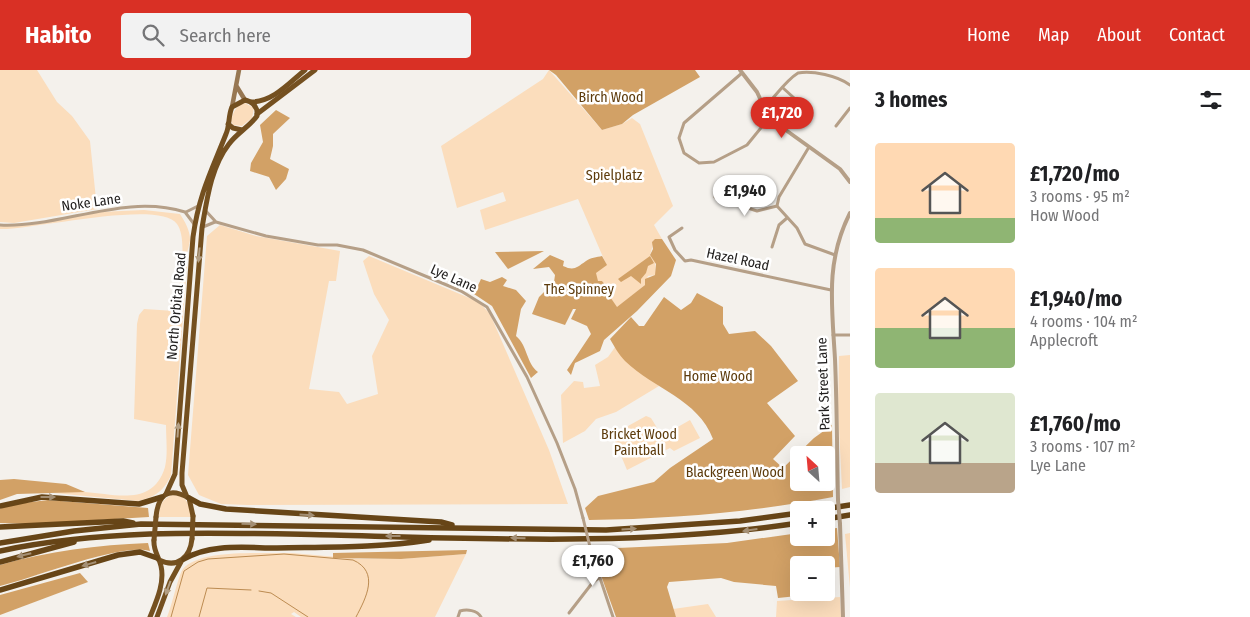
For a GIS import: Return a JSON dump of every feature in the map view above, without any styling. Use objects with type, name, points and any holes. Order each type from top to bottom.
[{"type":"highway","points":[[305,70],[270,98],[262,102],[248,101],[232,107],[228,124],[233,128],[242,130],[258,114],[315,70]]},
{"type":"highway","points":[[248,101],[256,107],[258,114]]},
{"type":"highway","name":"North Orbital Road","points":[[158,559],[154,540],[158,503],[164,496],[175,474],[195,224],[205,181],[226,135],[228,124]]},
{"type":"highway","name":"North Orbital Road","points":[[183,560],[189,551],[192,539],[194,516],[182,485],[182,473],[202,228],[205,210],[220,159],[228,145],[242,130]]},
{"type":"highway","points":[[0,506],[42,497],[139,504],[175,493],[188,497],[200,504],[226,509],[441,522],[458,527]]},
{"type":"highway","points":[[835,507],[850,505]]},
{"type":"highway","points":[[0,543],[74,531],[141,524],[606,530],[740,521],[790,514]]},
{"type":"highway","points":[[835,518],[850,515]]},
{"type":"highway","points":[[0,527],[123,521],[141,524]]},
{"type":"highway","points":[[0,551],[62,540],[186,533],[441,538],[637,539],[742,532],[790,524]]},
{"type":"highway","points":[[0,590],[118,556],[140,552],[171,563],[183,560],[207,549],[397,544],[441,538]]},
{"type":"highway","points":[[0,562],[81,540]]},
{"type":"highway","points":[[150,617],[162,580],[158,559]]},
{"type":"highway","points":[[157,617],[170,582],[183,560]]},
{"type":"main road","points":[[232,107],[239,70]]},
{"type":"main road","points":[[237,86],[248,101]]},
{"type":"street","points":[[769,118],[747,145],[714,162],[699,162],[684,153],[680,138],[684,123],[741,71],[759,96],[769,118],[840,169],[850,182]]},
{"type":"street","points":[[764,108],[799,71],[826,73],[850,85]]},
{"type":"street","points":[[783,88],[803,106]]},
{"type":"street","points":[[836,126],[850,108]]},
{"type":"street","points":[[810,147],[779,197],[778,206],[797,228],[805,244],[836,255]]},
{"type":"street","points":[[715,197],[757,211],[778,206]]},
{"type":"street","points":[[195,224],[185,212],[198,206]]},
{"type":"street","name":"Noke Lane","points":[[0,224],[18,225],[125,209],[158,208],[185,212]]},
{"type":"street","points":[[202,228],[216,222],[205,210]]},
{"type":"street","name":"Park Street Lane","points":[[843,617],[831,290],[840,235],[850,213]]},
{"type":"street","points":[[772,246],[779,226],[787,218]]},
{"type":"street","name":"Lye Lane","points":[[216,222],[266,236],[363,250],[461,291],[487,307],[531,385],[557,443],[575,489],[599,578]]},
{"type":"street","name":"Hazel Road","points":[[682,228],[669,237],[675,250],[684,261],[692,260],[831,290]]},
{"type":"street","points":[[833,335],[850,334]]},
{"type":"street","points":[[569,613],[593,582],[599,578],[614,617]]},
{"type":"street","points":[[458,617],[460,611],[465,610],[475,612],[481,617]]},
{"type":"green space","points":[[0,70],[37,70],[57,102],[72,116],[90,141],[97,209],[14,223],[0,222]]},
{"type":"green space","name":"Spielplatz","points":[[549,70],[602,130],[622,124],[632,118],[640,124],[673,206],[654,225],[662,239],[654,241],[650,255],[655,262],[656,275],[648,276],[645,285],[616,309],[602,281],[597,281],[595,273],[606,264],[578,199],[485,230],[480,210],[506,201],[503,192],[457,208],[441,146],[543,79]]},
{"type":"green space","name":"Birch Wood","points":[[549,70],[695,70],[700,77],[633,115],[622,124],[602,130],[556,75]]},
{"type":"green space","points":[[245,103],[254,108],[252,118],[242,126],[233,125],[231,121],[234,112],[239,105]]},
{"type":"green space","points":[[276,110],[290,118],[273,134],[270,159],[289,169],[286,179],[276,190],[269,177],[250,171],[251,163],[263,142],[260,125]]},
{"type":"green space","points":[[144,210],[180,214],[190,236],[186,257],[171,475],[158,493],[138,501],[54,493],[77,492],[120,496],[132,495],[152,488],[159,480],[166,462],[166,425],[134,419],[137,324],[139,315],[144,309],[175,311],[182,266],[180,232],[177,224],[166,217],[147,214],[122,215],[16,228],[0,229],[0,226],[17,226],[99,212]]},
{"type":"green space","points":[[220,225],[256,236],[340,251],[336,281],[329,281],[309,389],[339,392],[347,404],[378,394],[372,356],[389,320],[374,294],[363,261],[369,256],[479,302],[490,314],[549,450],[568,504],[247,505],[221,504],[199,495],[188,475],[207,236]]},
{"type":"green space","name":"The Spinney","points":[[655,239],[662,239],[676,260],[671,276],[637,311],[604,340],[600,351],[575,363],[571,375],[567,370],[591,334],[587,326],[571,319],[576,309],[573,309],[565,325],[532,314],[539,297],[554,282],[555,275],[549,267],[533,269],[550,255],[564,261],[563,266],[570,268],[577,267],[589,259],[602,256],[607,265],[596,273],[598,281],[602,281],[606,286],[606,291],[617,307],[645,285],[645,279],[655,275],[656,264],[650,255],[653,249],[652,242]]},
{"type":"green space","points":[[544,251],[508,269],[495,252]]},
{"type":"green space","points":[[650,256],[654,263],[648,266],[646,273],[641,279],[641,284],[631,276],[621,282],[618,279]]},
{"type":"green space","points":[[502,277],[507,280],[503,286],[516,290],[526,301],[521,309],[516,336],[523,345],[531,364],[538,372],[531,378],[492,306],[474,294],[481,279],[490,282]]},
{"type":"green space","points":[[697,293],[723,307],[723,324],[729,334],[755,331],[771,346],[798,381],[767,403],[795,436],[773,459],[783,468],[790,461],[790,491],[833,491],[833,497],[809,501],[790,501],[790,504],[712,514],[589,520],[585,508],[598,496],[654,482],[670,468],[713,439],[706,425],[697,414],[686,404],[636,371],[625,361],[610,339],[631,317],[639,326],[644,326],[664,297],[681,310],[691,303]]},
{"type":"green space","points":[[618,343],[659,386],[616,412],[596,419],[585,431],[563,443],[561,395],[574,381],[583,382],[584,388],[600,386],[595,365],[608,357]]},
{"type":"green space","points":[[850,355],[850,487],[842,489],[838,409],[839,356]]},
{"type":"green space","name":"Bricket Wood Paintball","points":[[646,416],[651,418],[662,436],[690,420],[700,438],[674,451],[670,448],[627,470],[614,439],[619,431]]},
{"type":"green space","points":[[832,425],[832,446],[806,446],[814,438]]},
{"type":"green space","points":[[14,479],[66,484],[85,492],[17,494],[0,500],[0,480]]},
{"type":"green space","points":[[172,495],[177,495],[186,501],[192,517],[159,517],[162,503]]},
{"type":"green space","points":[[48,500],[148,508],[149,517],[30,524],[0,523],[0,509],[7,505]]},
{"type":"green space","points":[[835,528],[837,528],[840,567],[835,567],[835,556],[790,556],[790,597],[778,598],[776,586],[734,582],[721,578],[669,582],[667,587],[676,617],[616,617],[598,567],[596,549],[727,543],[790,534],[790,546],[835,546]]},
{"type":"green space","points":[[850,533],[850,588],[845,534]]},
{"type":"green space","points":[[148,543],[150,551],[136,550],[98,556],[0,586],[0,565],[36,556],[73,550]]},
{"type":"green space","points":[[467,550],[466,554],[401,559],[333,558],[333,553]]},
{"type":"green space","points":[[292,553],[360,559],[401,559],[466,554],[435,617],[301,617],[294,612],[291,614],[296,617],[167,617],[181,573],[191,562],[218,555]]},
{"type":"green space","points":[[80,573],[88,582],[0,615],[0,595]]},
{"type":"green space","points":[[835,597],[840,597],[841,617],[776,617],[777,601],[835,601]]},
{"type":"green space","points":[[708,604],[716,617],[676,617],[673,609]]},
{"type":"waterway","points":[[171,617],[184,571],[198,562],[208,559],[284,554],[353,560],[361,565],[366,571],[368,586],[364,602],[356,617]]},
{"type":"waterway","points":[[199,617],[207,588],[251,590]]},
{"type":"waterway","points":[[259,591],[271,593],[308,617]]},
{"type":"park label","name":"Home Wood","points":[[718,376]]},
{"type":"park label","name":"Blackgreen Wood","points":[[735,472]]}]
